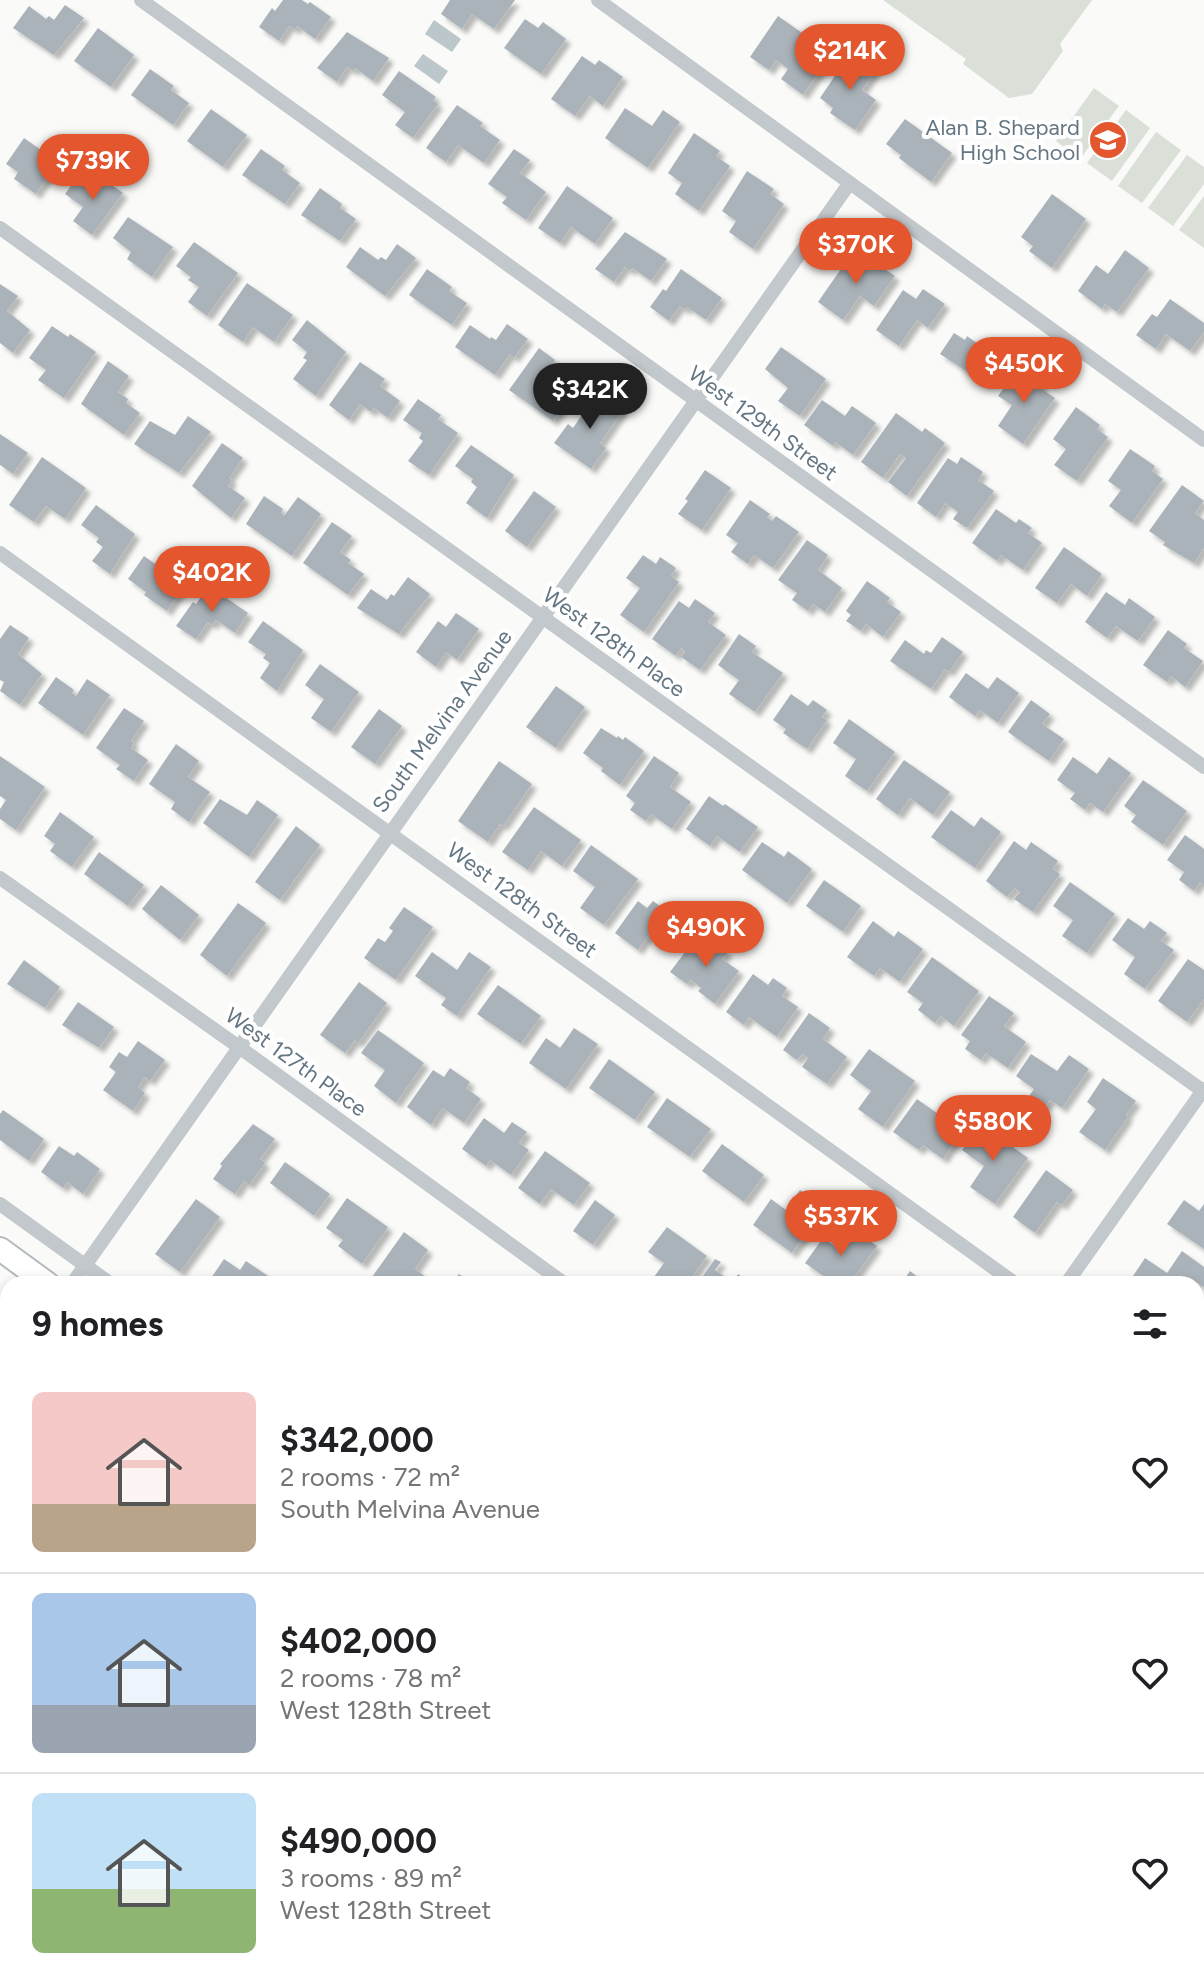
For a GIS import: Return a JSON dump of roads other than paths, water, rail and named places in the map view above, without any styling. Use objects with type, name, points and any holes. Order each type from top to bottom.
[{"type":"main road","points":[[0,1249],[37,1276]]},
{"type":"street","name":"West 129th Street","points":[[141,0],[1204,767]]},
{"type":"street","points":[[598,0],[1204,440]]},
{"type":"street","name":"South Melvina Avenue","points":[[77,1276],[849,184]]},
{"type":"street","name":"West 128th Place","points":[[0,228],[1203,1090]]},
{"type":"street","name":"West 128th Street","points":[[0,553],[1005,1276]]},
{"type":"street","name":"West 127th Place","points":[[0,878],[554,1276]]},
{"type":"street","points":[[1072,1276],[1203,1090]]},
{"type":"street","points":[[0,1204],[100,1276]]},
{"type":"place","name":"Alan B. Shepard High School","points":[[1108,140]]}]
